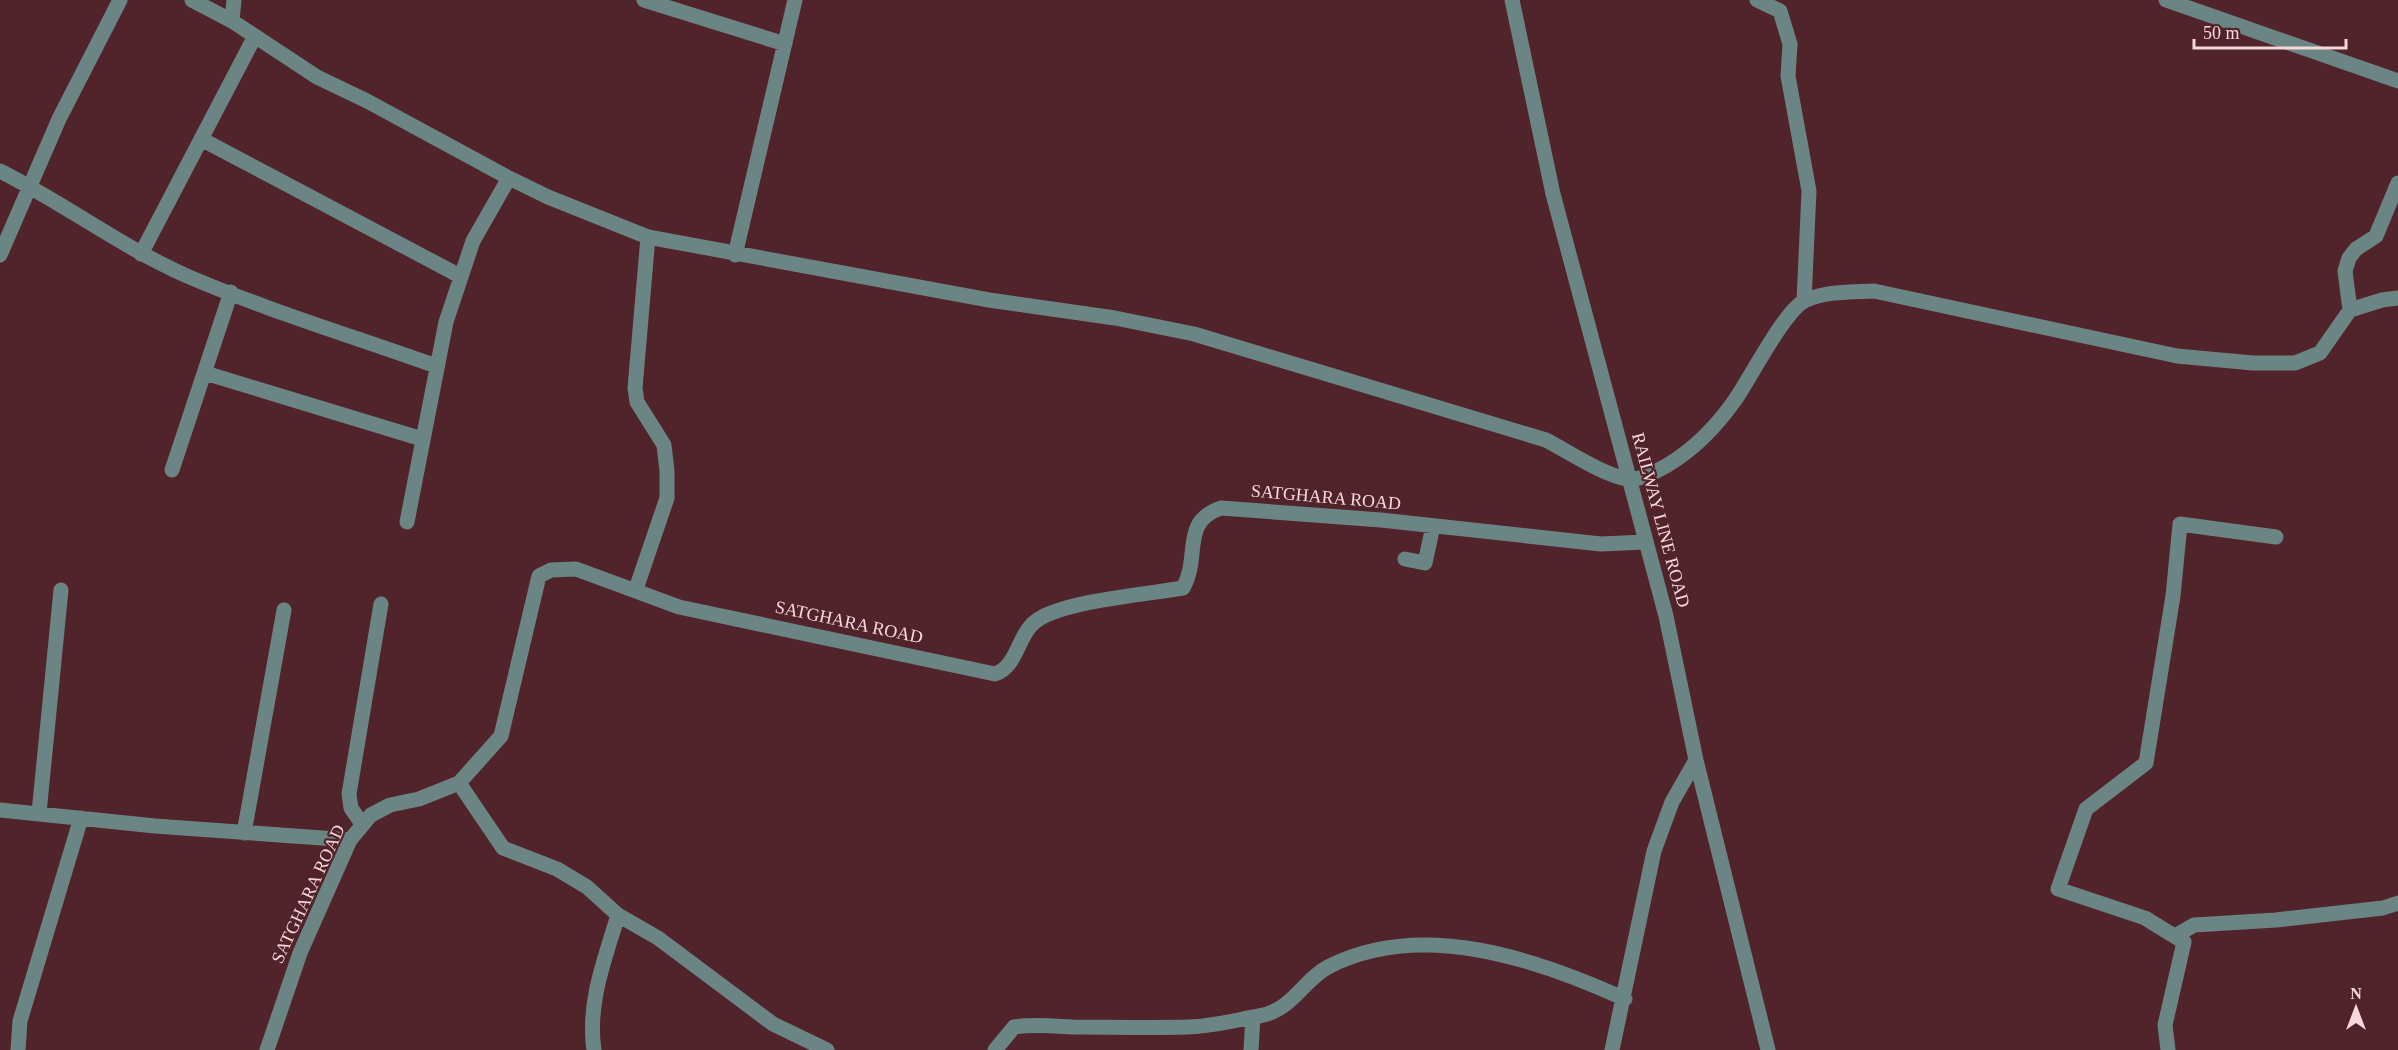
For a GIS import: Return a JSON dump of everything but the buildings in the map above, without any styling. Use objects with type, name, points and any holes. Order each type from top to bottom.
[{"type":"street","points":[[0,255],[59,119],[120,0]]},
{"type":"street","points":[[192,0],[232,21],[317,77],[367,101],[509,178],[548,197],[648,237],[735,255],[989,300],[1115,318],[1194,333],[1546,440],[1599,468],[1629,480],[1658,471],[1684,455],[1709,433],[1736,399],[1781,327],[1804,301],[1833,293],[1874,291],[2177,356],[2253,363],[2295,363],[2320,353],[2350,310],[2382,300],[2398,298]]},
{"type":"street","points":[[232,21],[234,0]]},
{"type":"street","points":[[644,0],[785,44]]},
{"type":"street","points":[[735,255],[795,0]]},
{"type":"street","name":"RAILWAY LINE ROAD","points":[[1512,0],[1554,194],[1666,616],[1696,760],[1768,1050]]},
{"type":"street","points":[[1757,0],[1780,11],[1791,44],[1788,76],[1809,191],[1804,301]]},
{"type":"street","points":[[2166,0],[2398,81]]},
{"type":"street","points":[[141,254],[255,36]]},
{"type":"street","points":[[201,139],[460,276]]},
{"type":"street","points":[[0,171],[30,186],[141,254],[188,276],[436,366]]},
{"type":"street","points":[[407,522],[446,322],[472,241],[509,178]]},
{"type":"street","points":[[2350,310],[2345,271],[2349,258],[2356,249],[2376,236],[2398,183]]},
{"type":"street","points":[[636,589],[667,498],[664,445],[637,402],[635,388],[648,237]]},
{"type":"street","points":[[172,470],[231,292]]},
{"type":"street","points":[[205,373],[422,439]]},
{"type":"street","name":"SATGHARA ROAD","points":[[267,1050],[300,953],[350,840],[371,815],[390,806],[419,799],[459,783],[501,736],[539,576],[551,570],[576,570],[636,589],[679,607],[995,674],[1003,672],[1009,665],[1025,630],[1039,618],[1060,610],[1183,588],[1190,576],[1198,522],[1205,513],[1221,508],[1433,526],[1601,544],[1645,542]]},
{"type":"street","points":[[2168,1050],[2165,1025],[2184,942],[2145,918],[2058,889],[2086,808],[2146,763],[2173,596],[2180,524],[2276,537]]},
{"type":"street","points":[[1405,559],[1425,563],[1433,526]]},
{"type":"street","points":[[39,813],[61,590]]},
{"type":"street","points":[[362,824],[351,808],[349,794],[381,604]]},
{"type":"street","points":[[244,833],[284,610]]},
{"type":"street","points":[[1612,1050],[1625,999],[1645,885],[1654,851],[1672,802],[1696,760]]},
{"type":"street","points":[[459,783],[503,848],[557,869],[587,887],[618,915],[658,938],[773,1024],[827,1050]]},
{"type":"street","points":[[0,810],[244,833],[350,840]]},
{"type":"street","points":[[18,1050],[20,1021],[81,818]]},
{"type":"street","points":[[2175,936],[2194,925],[2276,920],[2383,908],[2398,903]]},
{"type":"street","points":[[594,1050],[591,1018],[594,999],[618,915]]},
{"type":"street","points":[[995,1050],[1014,1027],[1042,1024],[1072,1027],[1189,1027],[1262,1016],[1293,1000],[1326,967],[1370,951],[1421,945],[1502,955],[1573,975],[1625,999]]},
{"type":"street","points":[[1251,1050],[1253,1017]]}]
